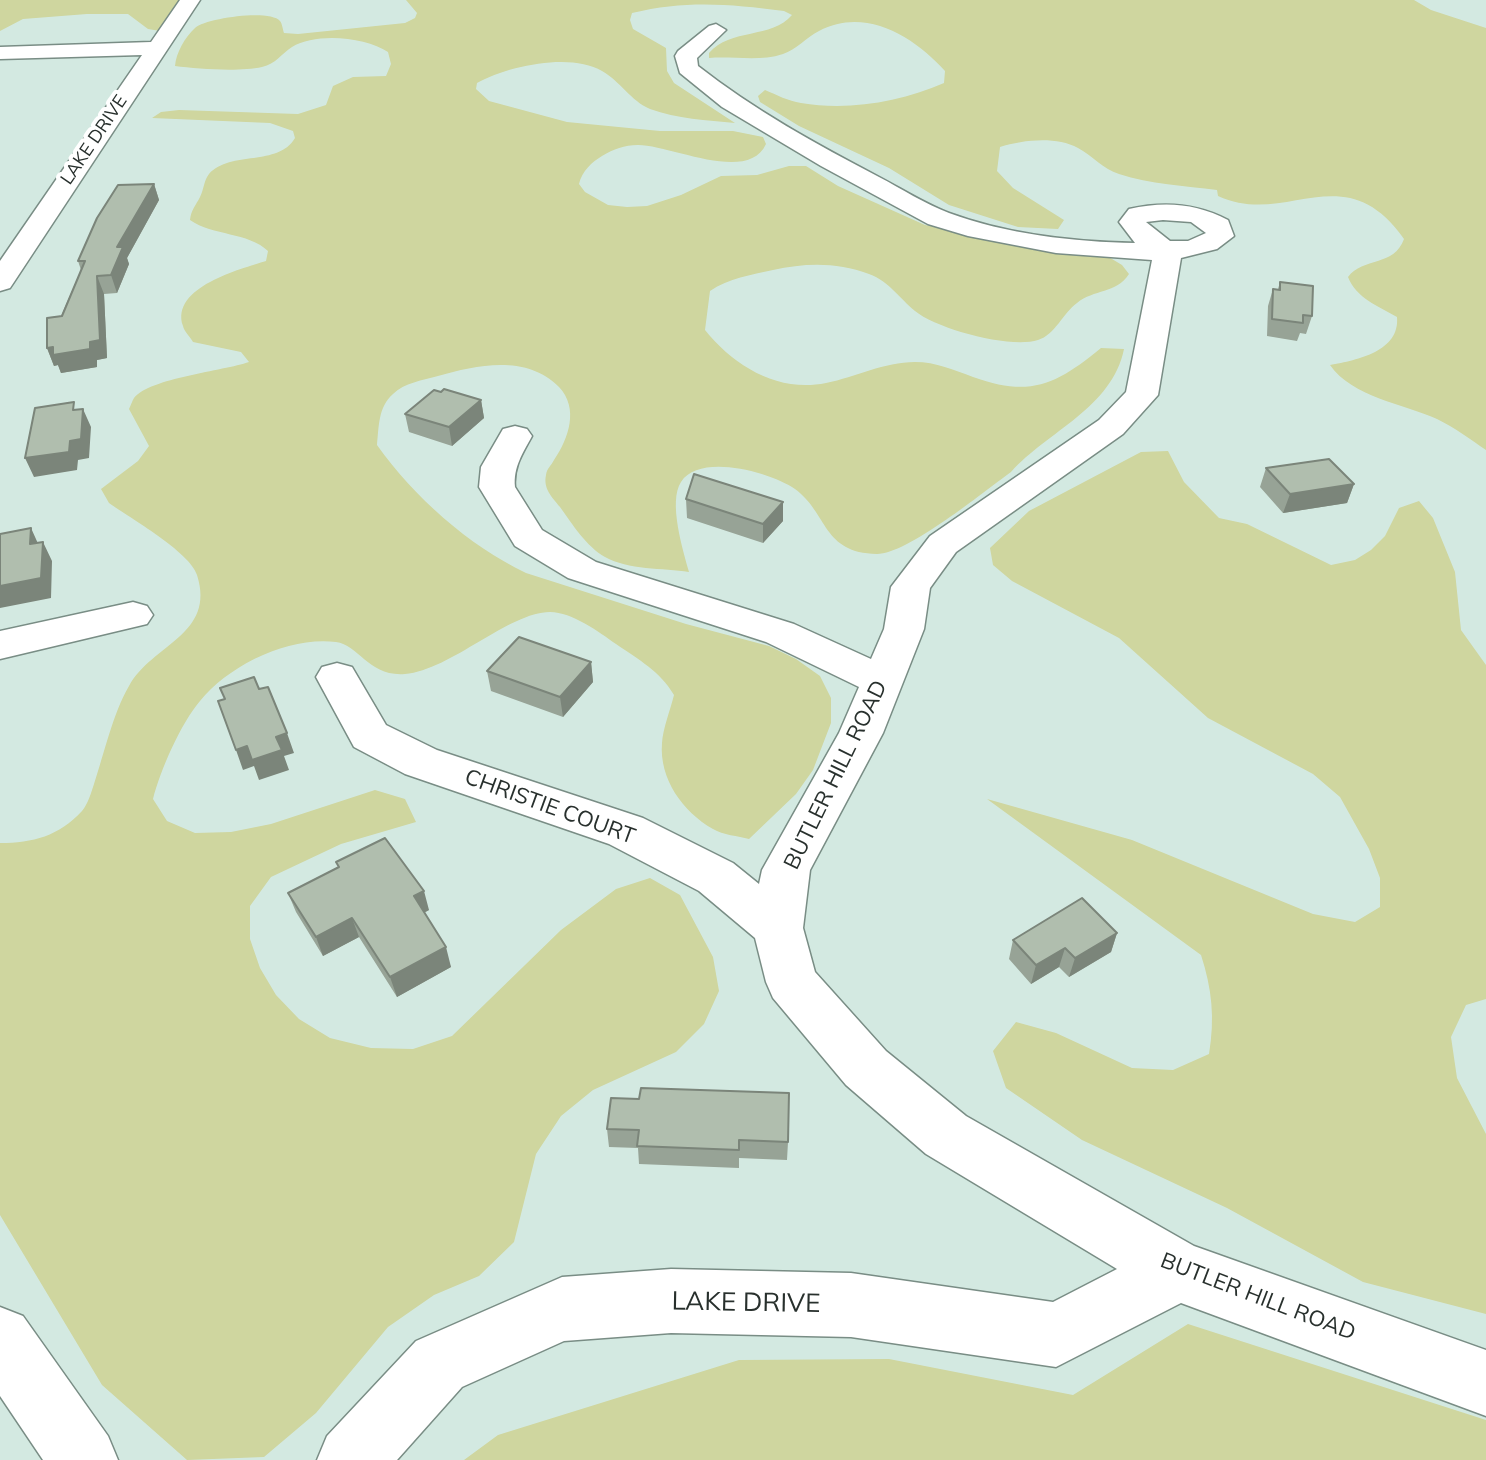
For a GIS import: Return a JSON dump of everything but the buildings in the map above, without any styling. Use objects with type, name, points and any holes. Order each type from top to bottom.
[{"type":"street","name":"LAKE DRIVE","points":[[0,282],[190,0]]},
{"type":"street","name":"BUTLER HILL ROAD","points":[[716,30],[686,56],[688,68],[730,102],[830,161],[937,218],[968,228],[1056,245],[1168,252],[1142,395],[1099,436],[943,544],[911,587],[904,629],[861,733],[786,870],[778,928],[792,982],[866,1068],[946,1135],[1178,1271],[1486,1383]]},
{"type":"street","points":[[0,53],[158,48]]},
{"type":"street","points":[[515,436],[499,466],[495,478],[497,487],[528,538],[543,550],[582,570],[780,633],[882,681]]},
{"type":"street","points":[[0,645],[133,615]]},
{"type":"street","name":"CHRISTIE COURT","points":[[337,677],[370,736],[421,762],[626,831],[716,877],[778,928]]},
{"type":"street","name":"LAKE DRIVE","points":[[351,1460],[439,1364],[562,1309],[671,1301],[851,1305],[1056,1335],[1178,1271]]},
{"type":"street","points":[[0,1339],[84,1460]]},
{"type":"green space","points":[[0,0],[180,0],[160,31],[148,29],[128,14],[87,14],[23,19],[0,31]]},
{"type":"green space","points":[[406,0],[1414,0],[1431,10],[1486,28],[1486,450],[1437,419],[1351,385],[1330,365],[1375,352],[1385,346],[1396,329],[1397,317],[1362,296],[1348,277],[1354,271],[1393,254],[1404,239],[1382,214],[1359,201],[1337,196],[1243,204],[1218,196],[1217,190],[1119,174],[1069,144],[1029,141],[1000,147],[997,171],[1013,188],[1064,220],[1058,229],[1018,227],[949,205],[889,168],[799,126],[760,102],[758,96],[765,90],[801,103],[856,105],[892,100],[944,83],[945,71],[933,58],[888,29],[854,22],[836,24],[783,54],[756,58],[709,58],[709,53],[718,45],[739,36],[774,28],[792,15],[784,11],[708,4],[632,13],[630,20],[633,29],[666,48],[667,71],[674,83],[735,123],[681,117],[650,109],[602,71],[574,62],[522,67],[477,83],[476,89],[489,101],[567,122],[660,131],[733,131],[763,137],[766,144],[757,156],[726,162],[638,145],[615,149],[591,164],[579,184],[585,192],[608,205],[647,206],[681,195],[721,176],[757,175],[789,166],[806,166],[838,186],[925,225],[1107,256],[1122,265],[1129,274],[1118,285],[1077,303],[1044,337],[1026,342],[974,336],[925,318],[876,277],[845,267],[797,266],[740,278],[710,291],[705,330],[729,355],[758,374],[791,384],[808,385],[826,383],[892,364],[923,362],[993,383],[1027,387],[1056,379],[1101,348],[1124,349],[1117,370],[1106,387],[1077,417],[964,507],[926,533],[891,551],[877,554],[846,547],[828,530],[806,499],[795,489],[770,477],[719,467],[690,473],[681,482],[676,501],[678,526],[689,572],[635,566],[605,557],[586,541],[551,496],[545,480],[564,442],[570,414],[565,395],[546,377],[516,366],[485,366],[414,382],[397,390],[388,399],[380,418],[377,445],[425,501],[463,534],[526,573],[686,624],[769,646],[796,659],[820,676],[831,698],[831,723],[813,770],[796,794],[749,839],[726,834],[702,822],[683,804],[669,782],[664,769],[662,743],[674,695],[662,679],[593,629],[558,613],[534,614],[441,663],[405,674],[382,671],[344,644],[318,641],[299,644],[243,665],[200,701],[172,748],[153,799],[167,821],[195,833],[231,832],[271,824],[375,790],[405,799],[416,822],[341,844],[271,877],[250,906],[250,939],[260,968],[276,995],[299,1019],[330,1038],[371,1048],[413,1049],[452,1036],[561,930],[616,889],[650,878],[680,895],[713,957],[719,991],[704,1024],[676,1052],[593,1090],[561,1116],[536,1154],[514,1242],[479,1276],[434,1295],[388,1327],[316,1413],[264,1457],[187,1460],[102,1385],[0,1215],[0,843],[24,842],[45,836],[64,827],[82,811],[118,708],[129,686],[152,659],[179,637],[198,612],[200,595],[197,575],[192,566],[172,546],[109,503],[101,489],[138,461],[149,446],[129,409],[142,391],[171,380],[249,362],[241,352],[193,342],[184,328],[182,312],[197,290],[225,275],[266,261],[268,251],[251,240],[209,229],[190,220],[209,174],[229,162],[277,152],[295,138],[293,131],[270,123],[152,118],[161,112],[179,110],[298,114],[326,105],[333,86],[353,77],[386,76],[391,64],[388,52],[379,47],[341,38],[302,42],[267,66],[253,69],[175,66],[179,51],[188,36],[201,24],[238,16],[274,17],[281,22],[284,33],[298,34],[405,23],[415,18],[417,13]]},
{"type":"green space","points":[[1168,451],[1184,482],[1219,518],[1247,524],[1331,565],[1355,560],[1371,550],[1385,536],[1399,508],[1419,501],[1433,518],[1455,572],[1461,630],[1486,665],[1486,999],[1466,1005],[1451,1037],[1457,1078],[1486,1134],[1486,1314],[1363,1282],[1227,1208],[1082,1140],[1006,1088],[993,1051],[1016,1022],[1056,1033],[1132,1068],[1173,1070],[1209,1054],[1211,1004],[1201,955],[987,799],[1132,840],[1313,914],[1355,922],[1380,907],[1380,878],[1369,849],[1340,797],[1313,774],[1208,718],[1119,638],[1012,581],[993,565],[990,548],[1029,511],[1141,452]]},
{"type":"green space","points":[[1188,1324],[1486,1420],[1486,1460],[464,1460],[498,1435],[739,1360],[889,1359],[1073,1395]]}]
